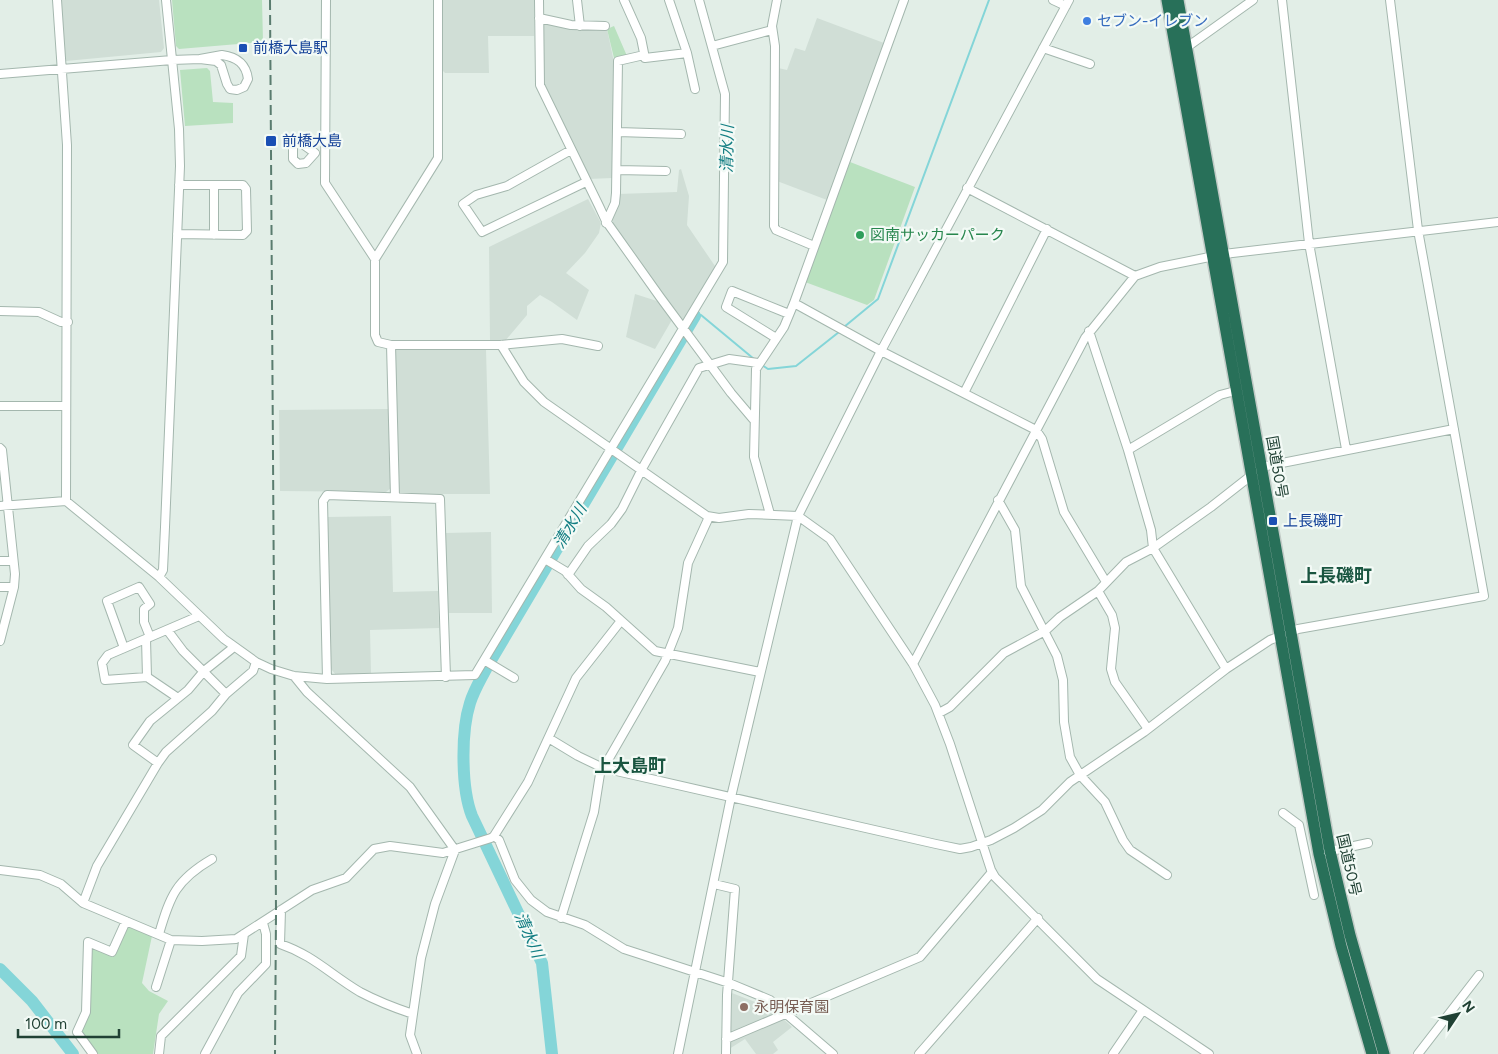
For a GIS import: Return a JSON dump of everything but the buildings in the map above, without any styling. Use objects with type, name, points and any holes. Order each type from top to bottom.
[{"type":"highway","name":"国道50号","points":[[1167,0],[1182,51]]},
{"type":"highway","name":"国道50号","points":[[1178,0],[1182,51],[1218,255],[1262,466],[1284,633]]},
{"type":"highway","name":"国道50号","points":[[1218,255],[1235,391],[1284,633],[1341,946],[1372,1054]]},
{"type":"highway","name":"国道50号","points":[[1324,852],[1384,1054]]},
{"type":"street","points":[[57,0],[60,70],[67,146],[66,501]]},
{"type":"street","points":[[160,577],[165,527],[179,185],[178,129],[166,0]]},
{"type":"street","points":[[326,0],[326,183],[375,259]]},
{"type":"street","points":[[438,0],[438,158],[375,259],[375,335],[378,342],[391,345],[501,345],[562,339],[598,346]]},
{"type":"street","points":[[539,0],[540,84],[606,223],[710,365],[753,419]]},
{"type":"street","points":[[577,0],[580,26]]},
{"type":"street","points":[[624,0],[641,38],[645,58],[687,53]]},
{"type":"street","points":[[669,0],[687,53],[695,89]]},
{"type":"street","points":[[4,506],[66,501],[160,577],[199,616],[234,647],[256,662],[294,676],[327,679],[475,675],[488,662],[626,426],[685,330],[723,262],[725,94],[699,0]]},
{"type":"street","points":[[777,0],[772,30],[775,43],[774,226],[776,230],[814,246]]},
{"type":"street","points":[[770,514],[754,457],[753,419],[758,363],[790,314],[904,0]]},
{"type":"street","points":[[678,1054],[731,797],[798,516],[881,351],[1067,3],[1053,0]]},
{"type":"street","points":[[1182,51],[1254,0]]},
{"type":"street","points":[[1282,0],[1309,243],[1346,449]]},
{"type":"street","points":[[550,739],[588,762],[603,768],[960,848],[982,844],[1014,828],[1042,810],[1080,775],[1148,729],[1226,669],[1284,633],[1484,596],[1418,230],[1390,0]]},
{"type":"street","points":[[539,18],[580,26],[605,26]]},
{"type":"street","points":[[712,46],[772,30]]},
{"type":"street","points":[[1043,48],[1090,64]]},
{"type":"street","points":[[606,223],[615,203],[618,61],[644,54]]},
{"type":"street","points":[[0,74],[200,59],[222,55],[238,60],[246,69],[247,84],[241,89],[230,88],[221,65],[216,61],[200,59]]},
{"type":"street","points":[[618,132],[681,134]]},
{"type":"street","points":[[571,150],[507,186],[476,195],[463,204],[482,232],[586,182]]},
{"type":"street","points":[[316,153],[325,153]]},
{"type":"street","points":[[617,170],[666,171]]},
{"type":"street","points":[[177,234],[243,235],[247,231],[246,187],[241,184],[179,185]]},
{"type":"street","points":[[214,185],[214,234]]},
{"type":"street","points":[[967,188],[1135,276]]},
{"type":"street","points":[[913,664],[998,500],[1090,331],[1135,276],[1160,267],[1218,255],[1498,222]]},
{"type":"street","points":[[964,393],[1047,229]]},
{"type":"street","points":[[776,338],[726,307],[732,291],[790,314]]},
{"type":"street","points":[[794,303],[881,351],[1036,430],[1042,439],[1064,512],[1106,582]]},
{"type":"street","points":[[0,311],[39,312],[61,322],[68,322]]},
{"type":"street","points":[[1090,331],[1128,450],[1151,530],[1153,548],[1226,669]]},
{"type":"street","points":[[391,345],[394,497]]},
{"type":"street","points":[[501,345],[518,374],[538,397],[709,517],[770,514],[798,516],[830,539],[913,664],[938,713],[992,872],[1097,979],[1209,1054]]},
{"type":"street","points":[[568,575],[588,546],[616,518],[696,372],[703,365],[736,359],[758,363]]},
{"type":"street","points":[[1128,450],[1220,395],[1235,391]]},
{"type":"street","points":[[0,406],[66,406]]},
{"type":"street","points":[[938,713],[950,707],[1004,653],[1045,631],[1060,617],[1098,591],[1126,562],[1153,548],[1211,507],[1262,466],[1454,430]]},
{"type":"street","points":[[0,448],[2,450],[4,506],[7,515],[13,561],[14,587],[4,613],[0,641]]},
{"type":"street","points":[[327,679],[323,502],[327,495],[440,499],[446,677]]},
{"type":"street","points":[[998,500],[1015,530],[1020,586],[1057,656],[1063,680],[1064,722],[1070,757],[1080,775],[1105,802],[1123,840],[1130,850],[1167,875]]},
{"type":"street","points":[[561,918],[594,812],[597,781],[667,654],[678,628],[688,563],[709,517]]},
{"type":"street","points":[[0,561],[13,561]]},
{"type":"street","points":[[548,561],[568,575],[620,622],[656,651],[760,672]]},
{"type":"street","points":[[0,587],[14,587]]},
{"type":"street","points":[[124,648],[107,602],[139,587],[150,604],[144,609],[144,622],[148,638],[147,677]]},
{"type":"street","points":[[1098,591],[1112,615],[1115,628],[1111,669],[1115,682],[1148,729]]},
{"type":"street","points":[[178,698],[147,677],[105,680],[102,663],[108,655],[168,631],[199,616]]},
{"type":"street","points":[[0,870],[40,875],[61,884],[83,903],[171,940],[236,939],[312,890],[346,878],[374,848],[390,846],[443,853],[494,836],[525,788],[550,739],[579,673],[620,622]]},
{"type":"street","points":[[168,631],[226,694]]},
{"type":"street","points":[[158,763],[134,745],[150,721],[188,690],[204,671],[234,647]]},
{"type":"street","points":[[83,903],[97,866],[158,763],[166,752],[212,711],[226,694],[253,671],[256,662]]},
{"type":"street","points":[[488,662],[514,678]]},
{"type":"street","points":[[294,676],[307,692],[410,787],[455,850]]},
{"type":"street","points":[[1283,812],[1299,825],[1314,895]]},
{"type":"street","points":[[494,836],[499,840],[511,873],[523,891],[542,909],[561,918],[585,925],[624,949],[729,983],[770,1000],[833,1054]]},
{"type":"street","points":[[1307,856],[1368,843]]},
{"type":"street","points":[[417,1054],[410,1036],[421,958],[435,904],[455,850]]},
{"type":"street","points":[[159,934],[167,904],[178,886],[191,871],[212,859]]},
{"type":"street","points":[[726,1038],[920,957],[992,872]]},
{"type":"street","points":[[714,884],[735,889],[726,1054]]},
{"type":"street","points":[[281,910],[280,944],[297,950],[320,963],[359,991],[413,1014]]},
{"type":"street","points":[[920,1054],[1038,918]]},
{"type":"street","points":[[93,1054],[77,1032],[86,1012],[88,942],[112,952],[126,921]]},
{"type":"street","points":[[205,1054],[238,993],[266,964],[266,934],[263,923]]},
{"type":"street","points":[[159,1054],[161,1036],[241,956],[244,934]]},
{"type":"street","points":[[156,988],[171,940]]},
{"type":"street","points":[[1418,1054],[1479,975]]},
{"type":"street","points":[[1113,1054],[1143,1010]]},
{"type":"shaded area","points":[[60,0],[159,0],[164,48],[161,52],[66,61],[63,59]]},
{"type":"shaded area","points":[[443,0],[534,0],[534,36],[488,36],[489,73],[445,73],[443,71]]},
{"type":"shaded area","points":[[817,18],[884,43],[827,200],[777,181],[778,68],[787,70],[795,48],[805,51]]},
{"type":"shaded area","points":[[546,23],[573,29],[607,29],[615,67],[612,178],[588,179],[543,88],[542,25]]},
{"type":"shaded area","points":[[681,169],[689,196],[687,225],[717,269],[683,323],[612,222],[618,194],[677,192],[679,170]]},
{"type":"shaded area","points":[[588,199],[601,223],[599,233],[585,253],[566,273],[589,290],[577,320],[540,295],[527,306],[527,315],[505,341],[490,340],[489,247]]},
{"type":"shaded area","points":[[635,294],[660,302],[673,318],[655,349],[626,337]]},
{"type":"shaded area","points":[[397,349],[486,350],[490,494],[399,494],[397,490],[395,352]]},
{"type":"shaded area","points":[[389,409],[391,488],[386,492],[280,491],[279,410]]},
{"type":"shaded area","points":[[391,516],[393,592],[438,591],[439,628],[370,630],[371,674],[336,675],[331,669],[327,517]]},
{"type":"shaded area","points":[[491,532],[492,613],[447,613],[445,533]]},
{"type":"shaded area","points":[[732,993],[768,1007],[774,1012],[774,1015],[731,1032]]},
{"type":"shaded area","points":[[781,1017],[792,1027],[773,1042],[778,1050],[773,1054],[756,1054],[745,1039],[729,1049],[729,1040]]},
{"type":"green space","points":[[172,0],[262,0],[263,42],[179,49],[176,46]]},
{"type":"green space","points":[[614,26],[627,56],[614,58],[607,29]]},
{"type":"green space","points":[[207,68],[210,71],[213,102],[233,103],[233,123],[185,126],[180,70]]},
{"type":"green space","name":"図南サッカーパーク","points":[[850,162],[915,187],[874,300],[867,305],[805,282]]},
{"type":"green space","points":[[130,925],[152,936],[142,983],[149,991],[168,1001],[159,1014],[153,1054],[97,1054],[81,1032],[90,949],[94,948],[114,956],[126,927]]},
{"type":"waterway","points":[[844,327],[878,299],[989,0]]},
{"type":"waterway","name":"清水川","points":[[727,219],[727,259]]},
{"type":"waterway","points":[[696,313],[695,316],[701,315],[754,359]]},
{"type":"waterway","name":"清水川","points":[[552,1054],[542,963],[468,804],[464,775],[464,744],[467,715],[470,703],[487,667],[695,316]]},
{"type":"waterway","points":[[762,365],[768,369],[796,366],[839,332]]},
{"type":"waterway","points":[[0,969],[32,1001],[73,1054]]},
{"type":"railway","points":[[270,0],[276,912],[275,1054]]},
{"type":"place","name":"セブン-イレブン","points":[[1087,21]]},
{"type":"place","name":"前橋大島駅","points":[[243,48]]},
{"type":"place","name":"前橋大島","points":[[271,141]]},
{"type":"place","name":"図南サッカーパーク","points":[[860,235]]},
{"type":"place","name":"上長磯町","points":[[1273,521]]},
{"type":"place","name":"永明保育園","points":[[744,1007]]},
{"type":"district","name":"上長磯町","points":[[1336,576]]},
{"type":"district","name":"上大島町","points":[[630,766]]}]
